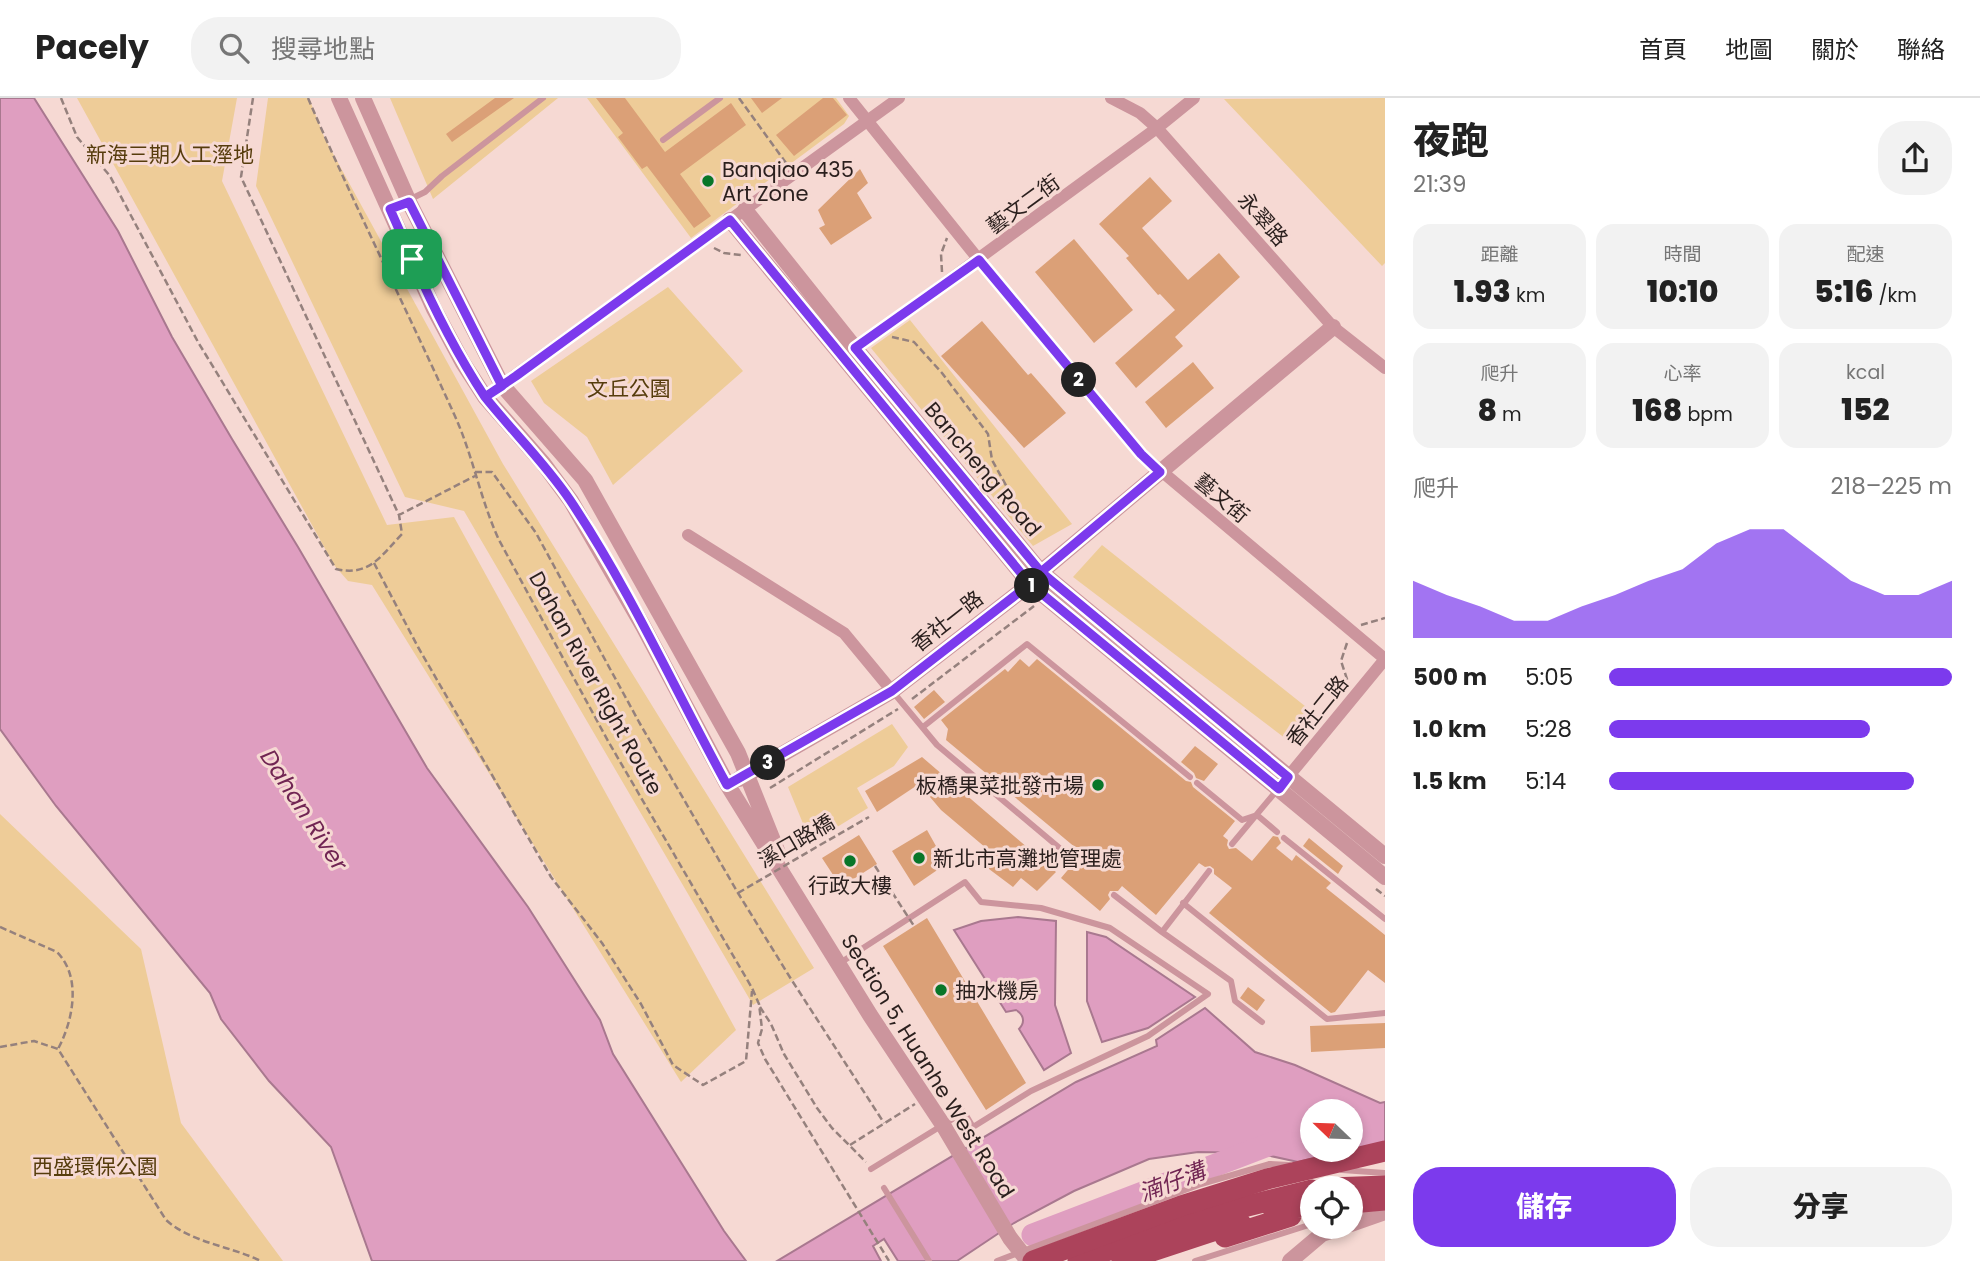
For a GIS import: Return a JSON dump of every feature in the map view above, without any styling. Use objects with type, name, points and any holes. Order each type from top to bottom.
[{"type":"highway","points":[[1033,1261],[1193,1202],[1267,1179],[1385,1151]]},
{"type":"highway","points":[[1363,1187],[1385,1187]]},
{"type":"highway","points":[[1363,1195],[1385,1187]]},
{"type":"highway","points":[[1363,1200],[1385,1201]]},
{"type":"highway","points":[[1078,1261],[1199,1218],[1300,1202]]},
{"type":"highway","points":[[1122,1261],[1216,1228],[1300,1203]]},
{"type":"highway","points":[[1157,1261],[1215,1240],[1300,1204]]},
{"type":"street","name":"Section 5, Huanhe West Road","points":[[339,98],[434,309],[463,363],[485,397],[543,463],[570,501],[643,626],[727,785],[909,1076],[943,1125],[1010,1238],[1028,1261]]},
{"type":"street","name":"Section 5, Huanhe West Road","points":[[363,98],[409,202],[502,386],[585,480],[738,753],[795,892]]},
{"type":"street","name":"藝文街","points":[[849,98],[979,260],[1141,454],[1385,659]]},
{"type":"street","points":[[485,397],[899,98]]},
{"type":"street","name":"永翠路","points":[[1111,98],[1140,113],[1157,128],[1333,327],[1385,368]]},
{"type":"street","name":"藝文二街","points":[[849,354],[1194,98]]},
{"type":"street","name":"Bancheng Road","points":[[745,210],[849,354]]},
{"type":"street","name":"Bancheng Road","points":[[730,220],[849,354],[1036,578],[1283,783],[1385,856]]},
{"type":"street","name":"香社一路","points":[[727,785],[892,691],[1036,578],[1333,327]]},
{"type":"street","points":[[688,535],[845,633],[892,691]]},
{"type":"street","name":"香社二路","points":[[1283,783],[1385,659]]},
{"type":"street","name":"Bancheng Road","points":[[1283,783],[1380,882]]},
{"type":"street","points":[[1363,1220],[1385,1212]]},
{"type":"street","points":[[1290,1261],[1316,1239]]},
{"type":"lane","points":[[390,209],[425,192],[543,98]]},
{"type":"lane","points":[[663,140],[720,98]]},
{"type":"lane","points":[[923,727],[1027,643],[1189,777]]},
{"type":"lane","points":[[892,691],[937,745],[1075,861]]},
{"type":"lane","points":[[1197,783],[1242,820],[1257,815]]},
{"type":"lane","points":[[1232,844],[1283,783]]},
{"type":"lane","points":[[1257,815],[1277,832]]},
{"type":"lane","points":[[1284,838],[1385,919]]},
{"type":"lane","points":[[1162,932],[1209,871]]},
{"type":"lane","points":[[838,964],[965,882],[981,902],[1041,908],[1110,928],[1208,994],[1148,1035],[1031,1091],[973,1127],[964,1112],[872,1169]]},
{"type":"lane","points":[[1114,895],[1231,981],[1235,1001],[1262,1022]]},
{"type":"lane","points":[[1183,903],[1327,1019],[1385,1013]]},
{"type":"lane","points":[[997,1261],[1201,1184],[1270,1164],[1385,1173]]},
{"type":"lane","points":[[884,1188],[929,1261]]},
{"type":"lane","points":[[1363,1209],[1385,1201]]},
{"type":"lane","points":[[1195,1261],[1300,1228]]},
{"type":"path","points":[[61,98],[77,136],[110,176],[198,342],[336,569],[352,573],[374,563],[402,534],[399,515],[241,177],[253,98]]},
{"type":"path","name":"Dahan River Right Route","points":[[308,98],[456,417],[488,516],[499,540],[602,730],[752,988],[759,1004],[762,1029],[758,1043],[765,1059],[889,1261]]},
{"type":"path","points":[[739,98],[787,164]]},
{"type":"path","points":[[944,275],[940,267],[941,254],[948,236]]},
{"type":"path","points":[[712,248],[724,253],[748,256]]},
{"type":"path","points":[[892,337],[914,342],[942,373],[988,434],[992,460],[1009,489],[1003,506]]},
{"type":"path","points":[[399,515],[474,474],[492,472],[536,533],[639,722],[738,893],[884,1123]]},
{"type":"path","points":[[374,563],[418,647],[551,877],[602,943],[641,1004],[673,1065],[703,1086],[746,1062],[752,988]]},
{"type":"path","points":[[770,788],[904,705],[1032,605],[1040,608]]},
{"type":"path","points":[[1360,626],[1385,618]]},
{"type":"path","points":[[1347,643],[1341,661],[1349,685]]},
{"type":"path","name":"溪口路橋","points":[[738,893],[869,817]]},
{"type":"path","points":[[875,866],[914,926]]},
{"type":"path","points":[[1380,882],[1385,896]]},
{"type":"path","points":[[0,927],[57,952],[63,957],[73,978],[74,993],[58,1049]]},
{"type":"path","points":[[759,1004],[784,1054],[817,1108],[832,1128],[872,1169]]},
{"type":"path","points":[[0,1047],[34,1041],[58,1049],[166,1220],[186,1235],[242,1252],[261,1261]]},
{"type":"path","points":[[850,1145],[915,1104]]},
{"type":"green space","name":"新海三期人工溼地","points":[[77,98],[237,98],[222,181],[387,525],[454,517],[736,1030],[681,1082],[372,585],[348,581],[334,565]]},
{"type":"green space","points":[[268,98],[309,98],[325,139],[503,464],[814,968],[753,1005],[464,511],[405,497],[256,186]]},
{"type":"green space","points":[[390,98],[558,98],[433,199]]},
{"type":"green space","name":"Banqiao 435 Art Zone","points":[[587,98],[836,98],[849,116],[844,124],[691,238]]},
{"type":"green space","points":[[1385,98],[1385,263],[1382,266],[1224,99]]},
{"type":"green space","name":"文丘公園","points":[[668,287],[743,371],[613,485],[587,437],[544,403],[531,381]]},
{"type":"green space","points":[[910,320],[1072,524],[1033,546],[871,348]]},
{"type":"green space","points":[[1102,545],[1320,718],[1294,745],[1073,577]]},
{"type":"green space","points":[[892,724],[908,747],[894,766],[857,788],[868,808],[811,843],[788,787]]},
{"type":"green space","name":"西盛環保公園","points":[[0,814],[141,949],[181,1123],[283,1261],[0,1261]]},
{"type":"water","name":"Dahan River","points":[[0,98],[34,98],[118,231],[172,337],[427,768],[528,907],[600,1020],[613,1054],[724,1231],[746,1261],[372,1261],[331,1147],[269,1081],[221,1019],[210,993],[56,806],[0,729]]},
{"type":"water","points":[[1018,917],[1056,921],[1055,1005],[1071,1053],[1044,1070],[1019,1029],[1022,1016],[1016,1010],[1006,1012],[954,930],[981,921]]},
{"type":"water","points":[[1087,932],[1106,937],[1195,997],[1148,1028],[1102,1042],[1087,1001]]},
{"type":"water","points":[[1205,1008],[1255,1052],[1295,1065],[1380,1103],[1385,1102],[1385,1159],[1363,1152],[1363,1099],[1300,1099],[1300,1162],[1257,1153],[1198,1152],[1149,1159],[1074,1191],[1014,1223],[957,1261],[898,1261],[884,1239],[873,1246],[881,1261],[777,1261],[1076,1082],[1157,1046],[1156,1040]]},
{"type":"building","points":[[495,98],[514,98],[452,142],[446,134]]},
{"type":"building","points":[[596,98],[625,98],[665,152],[731,103],[746,125],[680,174],[711,216],[694,228],[647,166],[642,169],[618,137],[623,133]]},
{"type":"building","points":[[751,98],[782,98],[762,113]]},
{"type":"building","points":[[823,98],[833,98],[847,115],[794,156],[776,135]]},
{"type":"building","points":[[860,169],[868,183],[857,193],[872,218],[831,245],[819,228],[825,225],[818,210]]},
{"type":"building","points":[[1150,177],[1172,201],[1142,228],[1188,280],[1219,253],[1240,277],[1175,337],[1183,346],[1136,388],[1115,363],[1175,310],[1158,295],[1126,258],[1129,256],[1099,224]]},
{"type":"building","points":[[1074,239],[1133,310],[1094,343],[1035,272]]},
{"type":"building","points":[[982,321],[1028,375],[1031,373],[1066,413],[1024,448],[941,356]]},
{"type":"building","points":[[1193,362],[1214,388],[1166,428],[1145,402]]},
{"type":"building","name":"板橋果菜批發市場","points":[[1020,659],[1029,667],[1037,659],[1186,781],[1191,782],[1193,787],[1235,821],[1223,836],[1228,840],[1229,849],[1236,848],[1252,861],[1273,836],[1278,837],[1281,843],[1276,848],[1292,861],[1296,855],[1331,883],[1326,888],[1385,935],[1385,983],[1368,970],[1335,1012],[1331,1013],[1209,913],[1232,888],[1214,874],[1214,869],[1210,866],[1205,867],[1199,863],[1156,915],[1122,886],[1118,891],[1110,891],[1110,899],[1100,911],[1061,878],[1072,865],[1079,865],[1082,853],[946,740],[948,729],[941,720],[1005,669],[1008,672]]},
{"type":"building","points":[[934,690],[945,702],[924,719],[914,707]]},
{"type":"building","points":[[1195,746],[1218,764],[1204,781],[1196,778],[1181,762]]},
{"type":"building","points":[[922,757],[1056,872],[1037,891],[1021,878],[1013,887],[977,860],[986,848],[941,810],[919,784],[877,812],[865,791]]},
{"type":"building","name":"新北市高灘地管理處","points":[[927,830],[946,864],[914,886],[892,851]]},
{"type":"building","name":"行政大樓","points":[[859,835],[877,864],[841,887],[822,858]]},
{"type":"building","points":[[1309,838],[1343,866],[1338,874],[1303,846]]},
{"type":"building","name":"抽水機房","points":[[927,918],[1026,1083],[986,1110],[883,946]]},
{"type":"building","points":[[1248,987],[1265,1000],[1257,1011],[1240,998]]},
{"type":"building","points":[[1385,1023],[1385,1048],[1311,1052],[1310,1026]]},
{"type":"waterway","name":"湳仔溝","points":[[1033,1235],[1276,1142],[1300,1145]]},
{"type":"place","name":"Banqiao 435 Art Zone","points":[[708,181]]},
{"type":"place","name":"板橋果菜批發市場","points":[[1098,785]]},
{"type":"place","name":"新北市高灘地管理處","points":[[919,858]]},
{"type":"place","name":"行政大樓","points":[[850,861]]},
{"type":"place","name":"抽水機房","points":[[941,990]]},
{"type":"route","points":[[412,259],[390,209],[409,202],[502,386],[485,397],[543,463],[570,501],[643,626],[727,785],[892,691],[1030,584],[1041,572],[855,348],[979,260],[1141,454],[1160,472],[1041,572],[1288,777],[1279,789],[1030,584],[730,220],[516,376],[485,397],[434,309],[412,259]]}]
